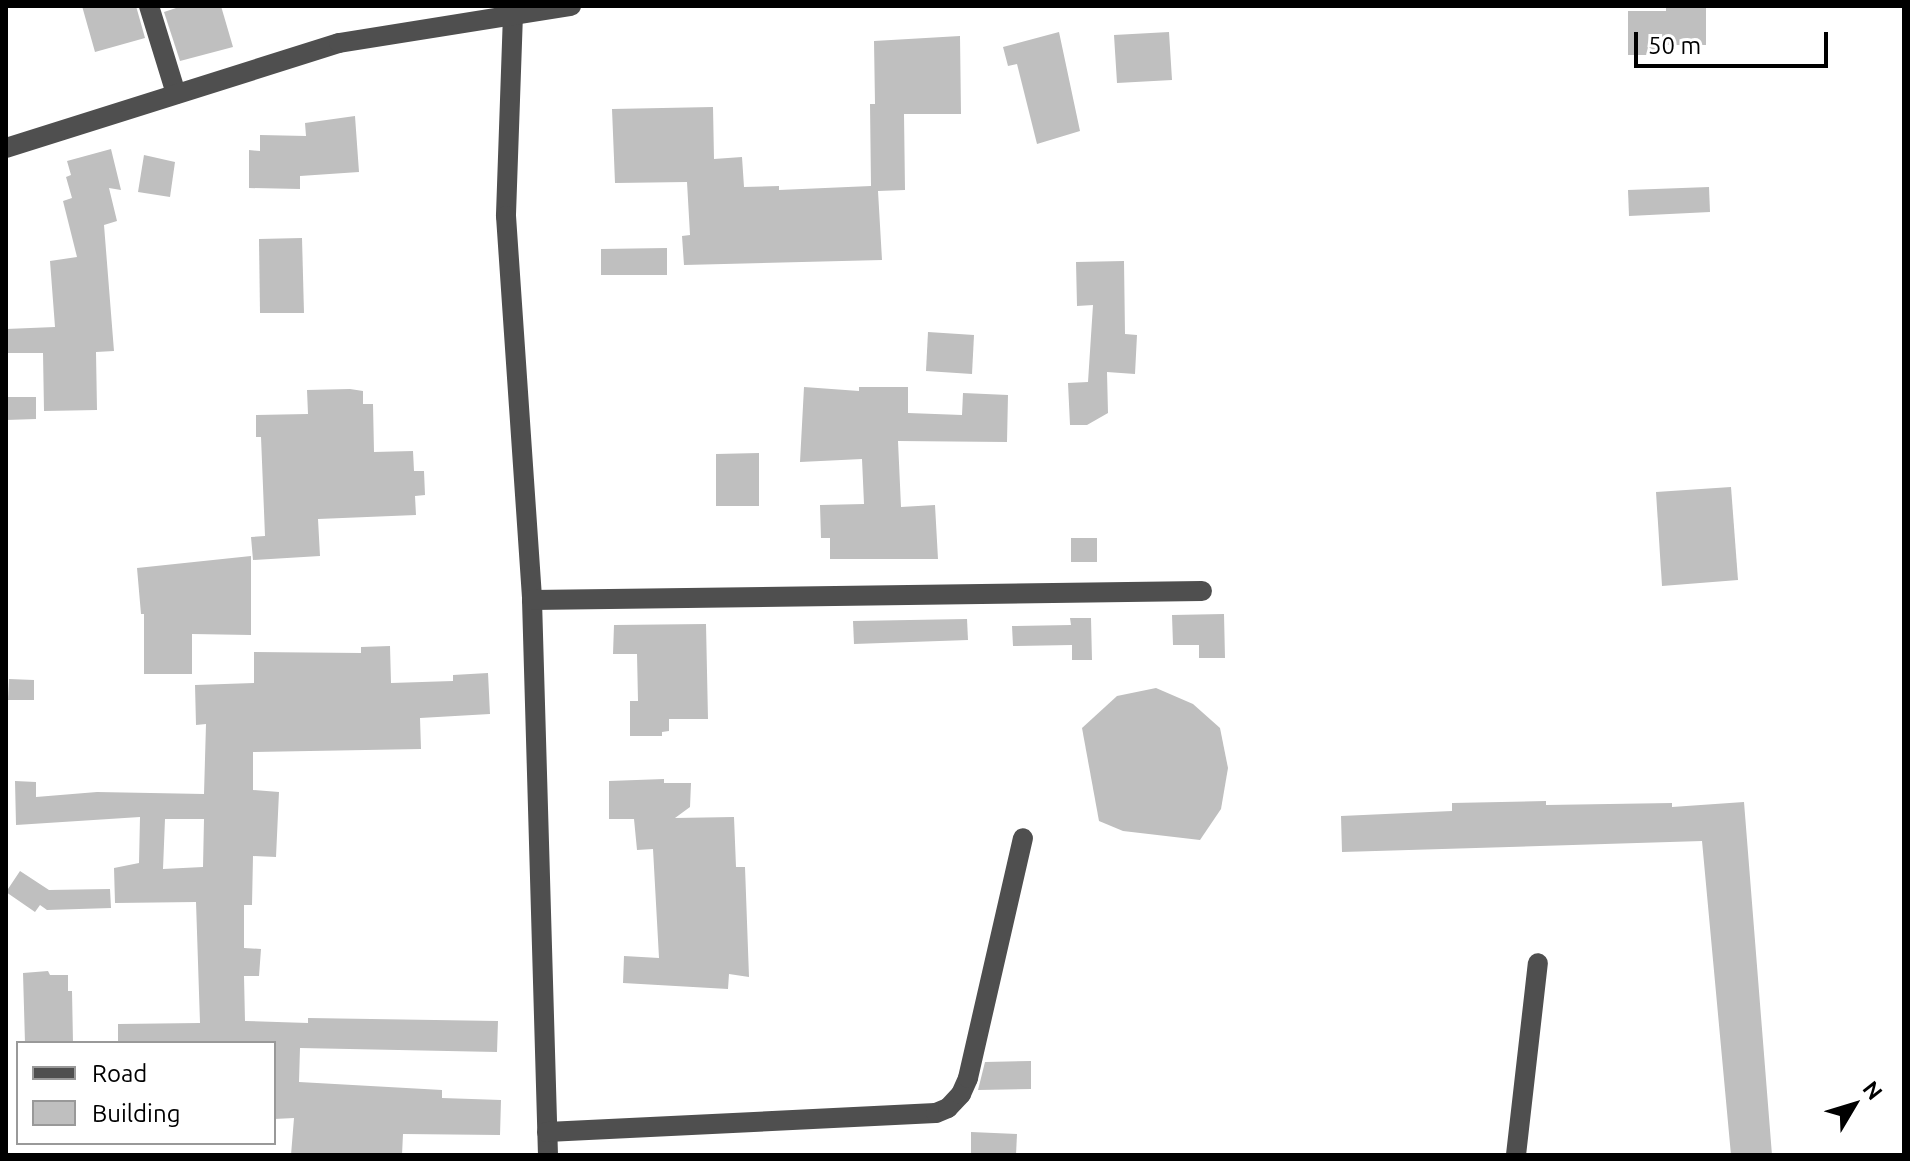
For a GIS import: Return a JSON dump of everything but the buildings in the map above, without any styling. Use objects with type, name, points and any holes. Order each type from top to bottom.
[{"type":"street","points":[[149,6],[176,94]]},
{"type":"street","points":[[6,148],[339,43],[571,6]]},
{"type":"street","points":[[513,14],[506,216],[532,600],[548,1155]]},
{"type":"street","points":[[532,600],[1202,591]]},
{"type":"street","points":[[547,1132],[936,1113],[948,1108],[961,1094],[968,1078],[1023,838]]},
{"type":"street","points":[[1516,1155],[1538,963]]}]
